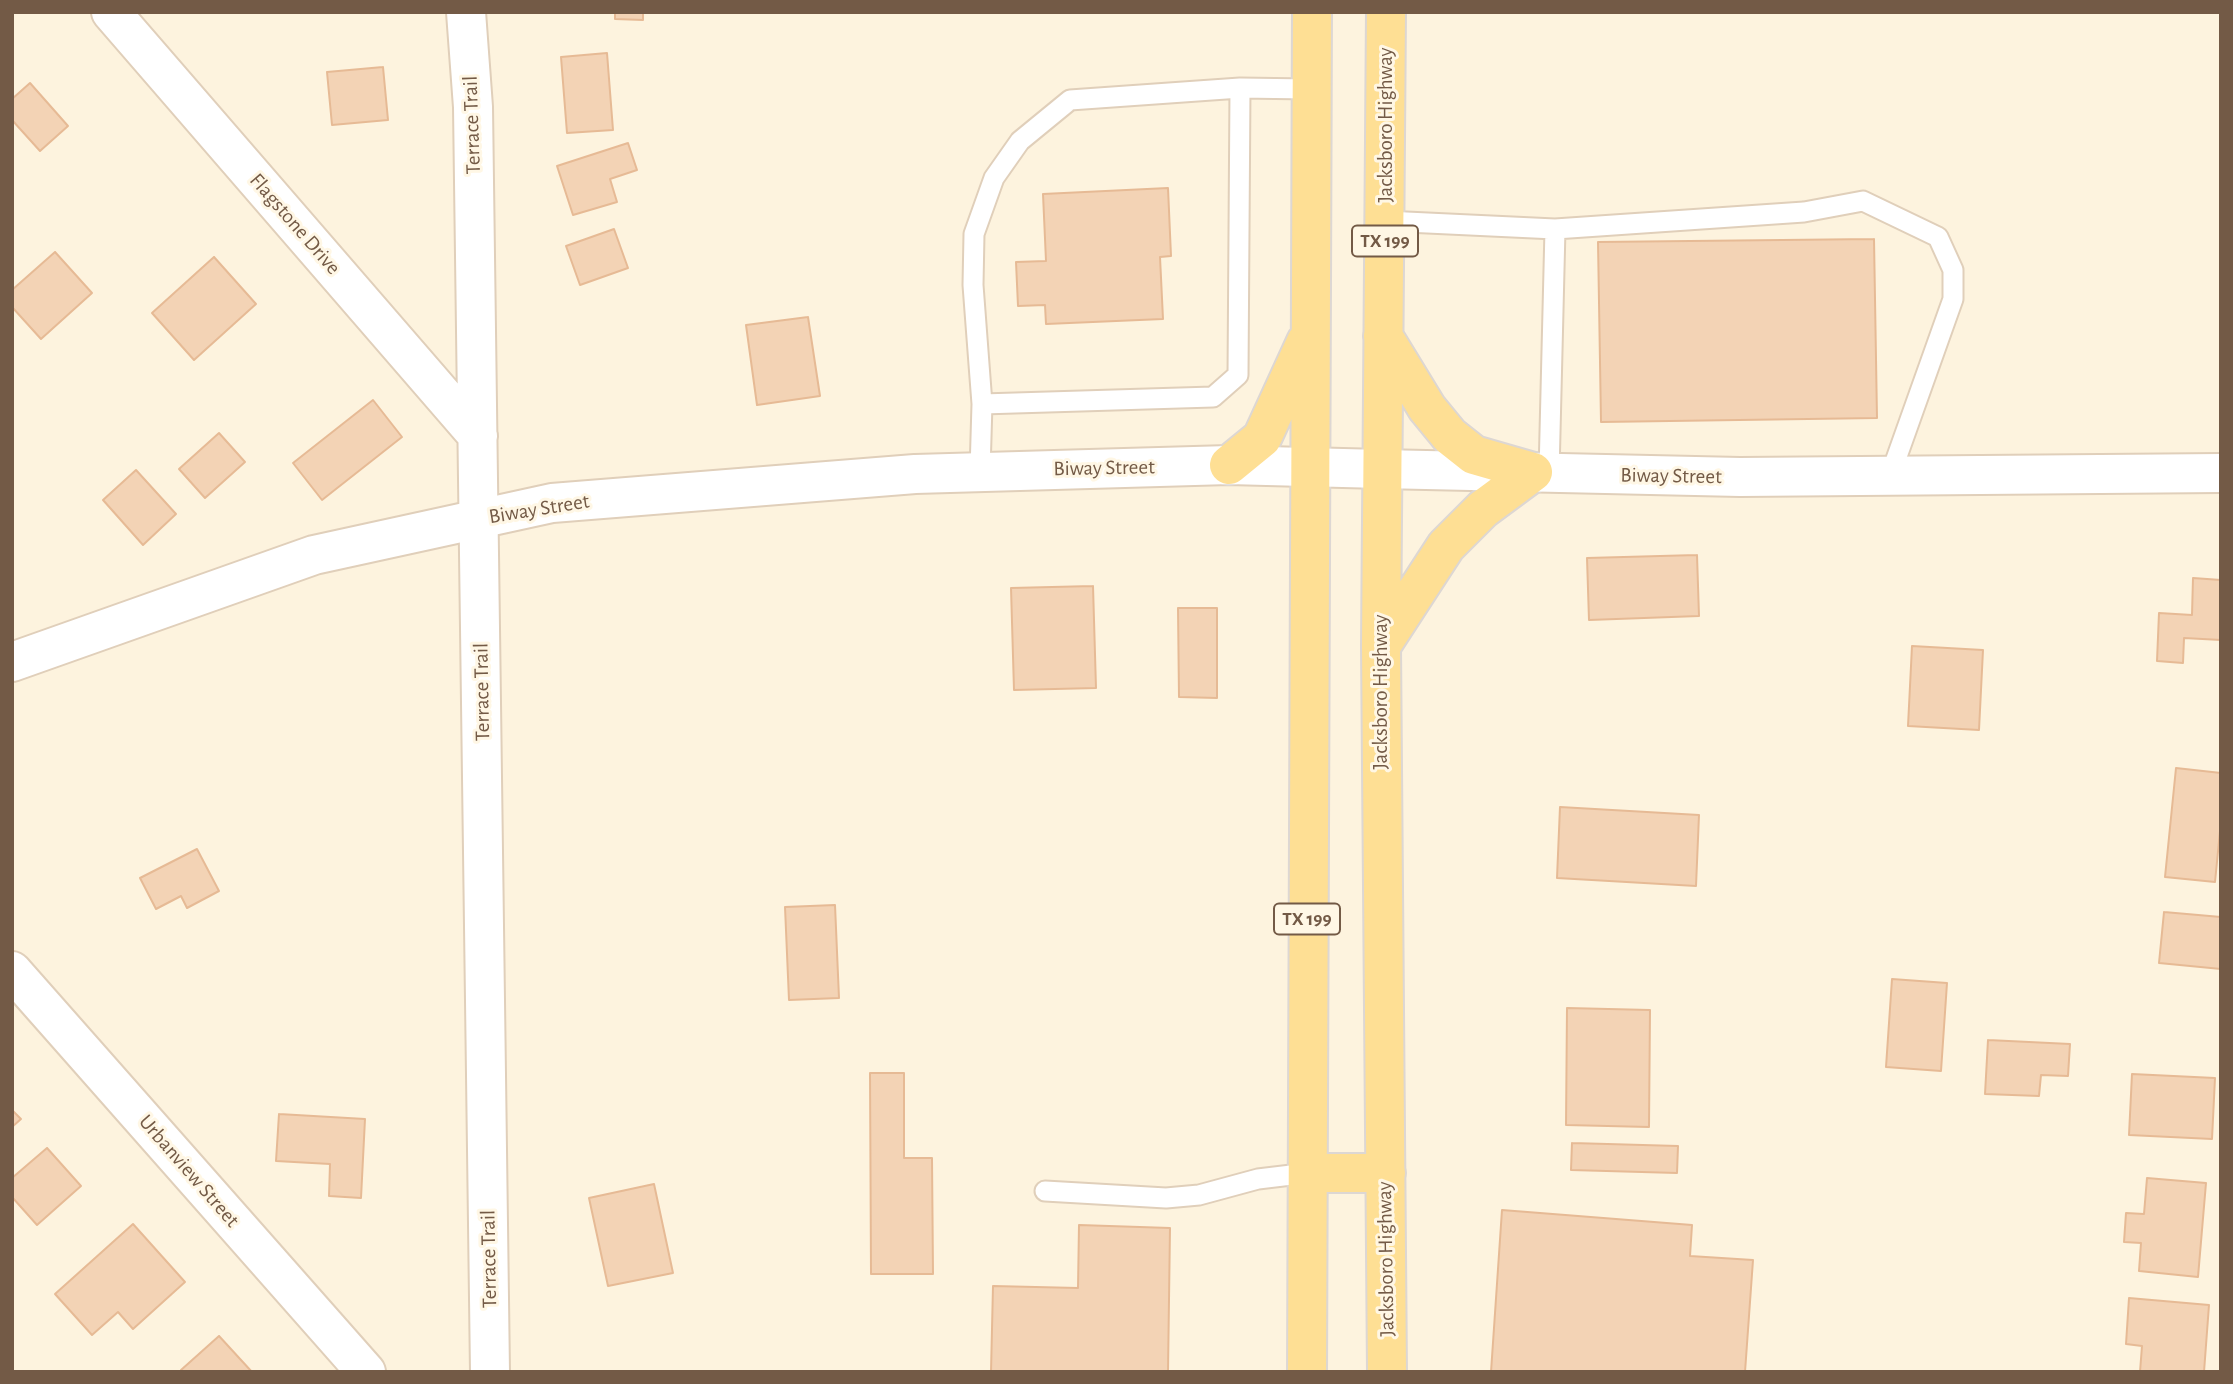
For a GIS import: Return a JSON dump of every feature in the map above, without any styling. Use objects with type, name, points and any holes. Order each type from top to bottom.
[{"type":"main road","name":"TX 199","points":[[1307,1372],[1312,12]]},
{"type":"main road","name":"Jacksboro Highway","points":[[1386,12],[1381,646],[1387,1372]]},
{"type":"main road","points":[[1228,465],[1262,438],[1290,372],[1310,334]]},
{"type":"main road","points":[[1383,336],[1427,408],[1450,436],[1474,455],[1541,473]]},
{"type":"main road","points":[[1381,646],[1447,546],[1483,509],[1541,473]]},
{"type":"main road","points":[[1308,1173],[1386,1173]]},
{"type":"street","name":"Flagstone Drive","points":[[111,12],[478,436]]},
{"type":"street","name":"Terrace Trail","points":[[466,12],[473,107],[490,1372]]},
{"type":"street","name":"Biway Street","points":[[12,662],[314,555],[552,503],[915,474],[1228,465],[1740,477],[2221,473]]},
{"type":"street","name":"Urbanview Street","points":[[12,971],[366,1372]]},
{"type":"lane","points":[[980,471],[982,404],[973,285],[974,233],[994,178],[1020,141],[1070,100],[1240,88],[1310,89]]},
{"type":"lane","points":[[982,404],[1213,397],[1238,376],[1240,88]]},
{"type":"lane","points":[[1385,221],[1555,229],[1628,226],[1804,212],[1863,201],[1938,237],[1953,271],[1953,299],[1890,476]]},
{"type":"lane","points":[[1541,473],[1555,229]]},
{"type":"lane","points":[[1045,1191],[1167,1198],[1199,1195],[1250,1180],[1308,1173]]},
{"type":"building","points":[[615,12],[643,12],[643,20],[615,19]]},
{"type":"building","points":[[607,53],[613,130],[567,133],[561,57]]},
{"type":"building","points":[[383,67],[388,120],[332,125],[327,72]]},
{"type":"building","points":[[30,83],[68,126],[40,151],[12,120],[12,99]]},
{"type":"building","points":[[628,143],[637,170],[610,179],[617,202],[573,215],[557,166]]},
{"type":"building","points":[[1168,188],[1171,256],[1160,257],[1163,319],[1046,324],[1045,305],[1018,306],[1016,262],[1046,261],[1043,194]]},
{"type":"building","points":[[614,229],[628,268],[580,285],[566,246]]},
{"type":"building","points":[[1874,239],[1877,418],[1601,422],[1598,242]]},
{"type":"building","points":[[55,252],[92,293],[41,339],[12,307],[12,290]]},
{"type":"building","points":[[214,257],[256,304],[194,360],[152,313]]},
{"type":"building","points":[[808,317],[820,396],[757,405],[746,325]]},
{"type":"building","points":[[373,400],[402,437],[322,500],[293,463]]},
{"type":"building","points":[[219,433],[245,462],[205,498],[179,469]]},
{"type":"building","points":[[136,470],[176,514],[143,545],[103,500]]},
{"type":"building","points":[[1697,555],[1699,616],[1589,620],[1587,558]]},
{"type":"building","points":[[2193,578],[2221,580],[2221,640],[2184,638],[2183,663],[2157,661],[2159,613],[2192,615]]},
{"type":"building","points":[[1093,586],[1096,688],[1014,690],[1011,588]]},
{"type":"building","points":[[1178,608],[1217,608],[1217,698],[1179,697]]},
{"type":"building","points":[[1912,646],[1983,650],[1979,730],[1908,726]]},
{"type":"building","points":[[2176,768],[2221,773],[2221,821],[2215,882],[2165,877]]},
{"type":"building","points":[[1560,807],[1699,815],[1696,886],[1557,878]]},
{"type":"building","points":[[197,849],[219,891],[187,908],[181,896],[156,909],[140,878]]},
{"type":"building","points":[[835,905],[839,998],[789,1000],[785,907]]},
{"type":"building","points":[[2164,912],[2221,917],[2221,969],[2159,963]]},
{"type":"building","points":[[1892,979],[1947,983],[1941,1071],[1886,1067]]},
{"type":"building","points":[[1567,1008],[1650,1010],[1649,1127],[1566,1125]]},
{"type":"building","points":[[1988,1040],[2070,1044],[2068,1076],[2041,1075],[2039,1096],[1985,1094]]},
{"type":"building","points":[[870,1073],[904,1073],[904,1158],[932,1158],[933,1274],[871,1274]]},
{"type":"building","points":[[2132,1074],[2215,1078],[2212,1139],[2129,1135]]},
{"type":"building","points":[[12,1110],[21,1119],[12,1127]]},
{"type":"building","points":[[279,1114],[365,1119],[361,1198],[329,1196],[330,1164],[276,1161]]},
{"type":"building","points":[[1572,1143],[1678,1146],[1677,1173],[1571,1170]]},
{"type":"building","points":[[47,1148],[81,1186],[37,1225],[12,1197],[12,1178]]},
{"type":"building","points":[[2147,1178],[2206,1183],[2198,1277],[2139,1271],[2141,1243],[2124,1242],[2126,1213],[2144,1214]]},
{"type":"building","points":[[654,1184],[673,1273],[608,1286],[589,1198]]},
{"type":"building","points":[[1502,1210],[1692,1225],[1690,1256],[1753,1260],[1745,1372],[1491,1372]]},
{"type":"building","points":[[133,1224],[185,1282],[133,1329],[118,1312],[92,1335],[55,1294]]},
{"type":"building","points":[[1079,1225],[1170,1228],[1168,1372],[991,1372],[993,1286],[1078,1288]]},
{"type":"building","points":[[2129,1298],[2209,1305],[2204,1372],[2140,1372],[2142,1346],[2126,1344]]},
{"type":"building","points":[[219,1336],[252,1372],[181,1370]]}]
